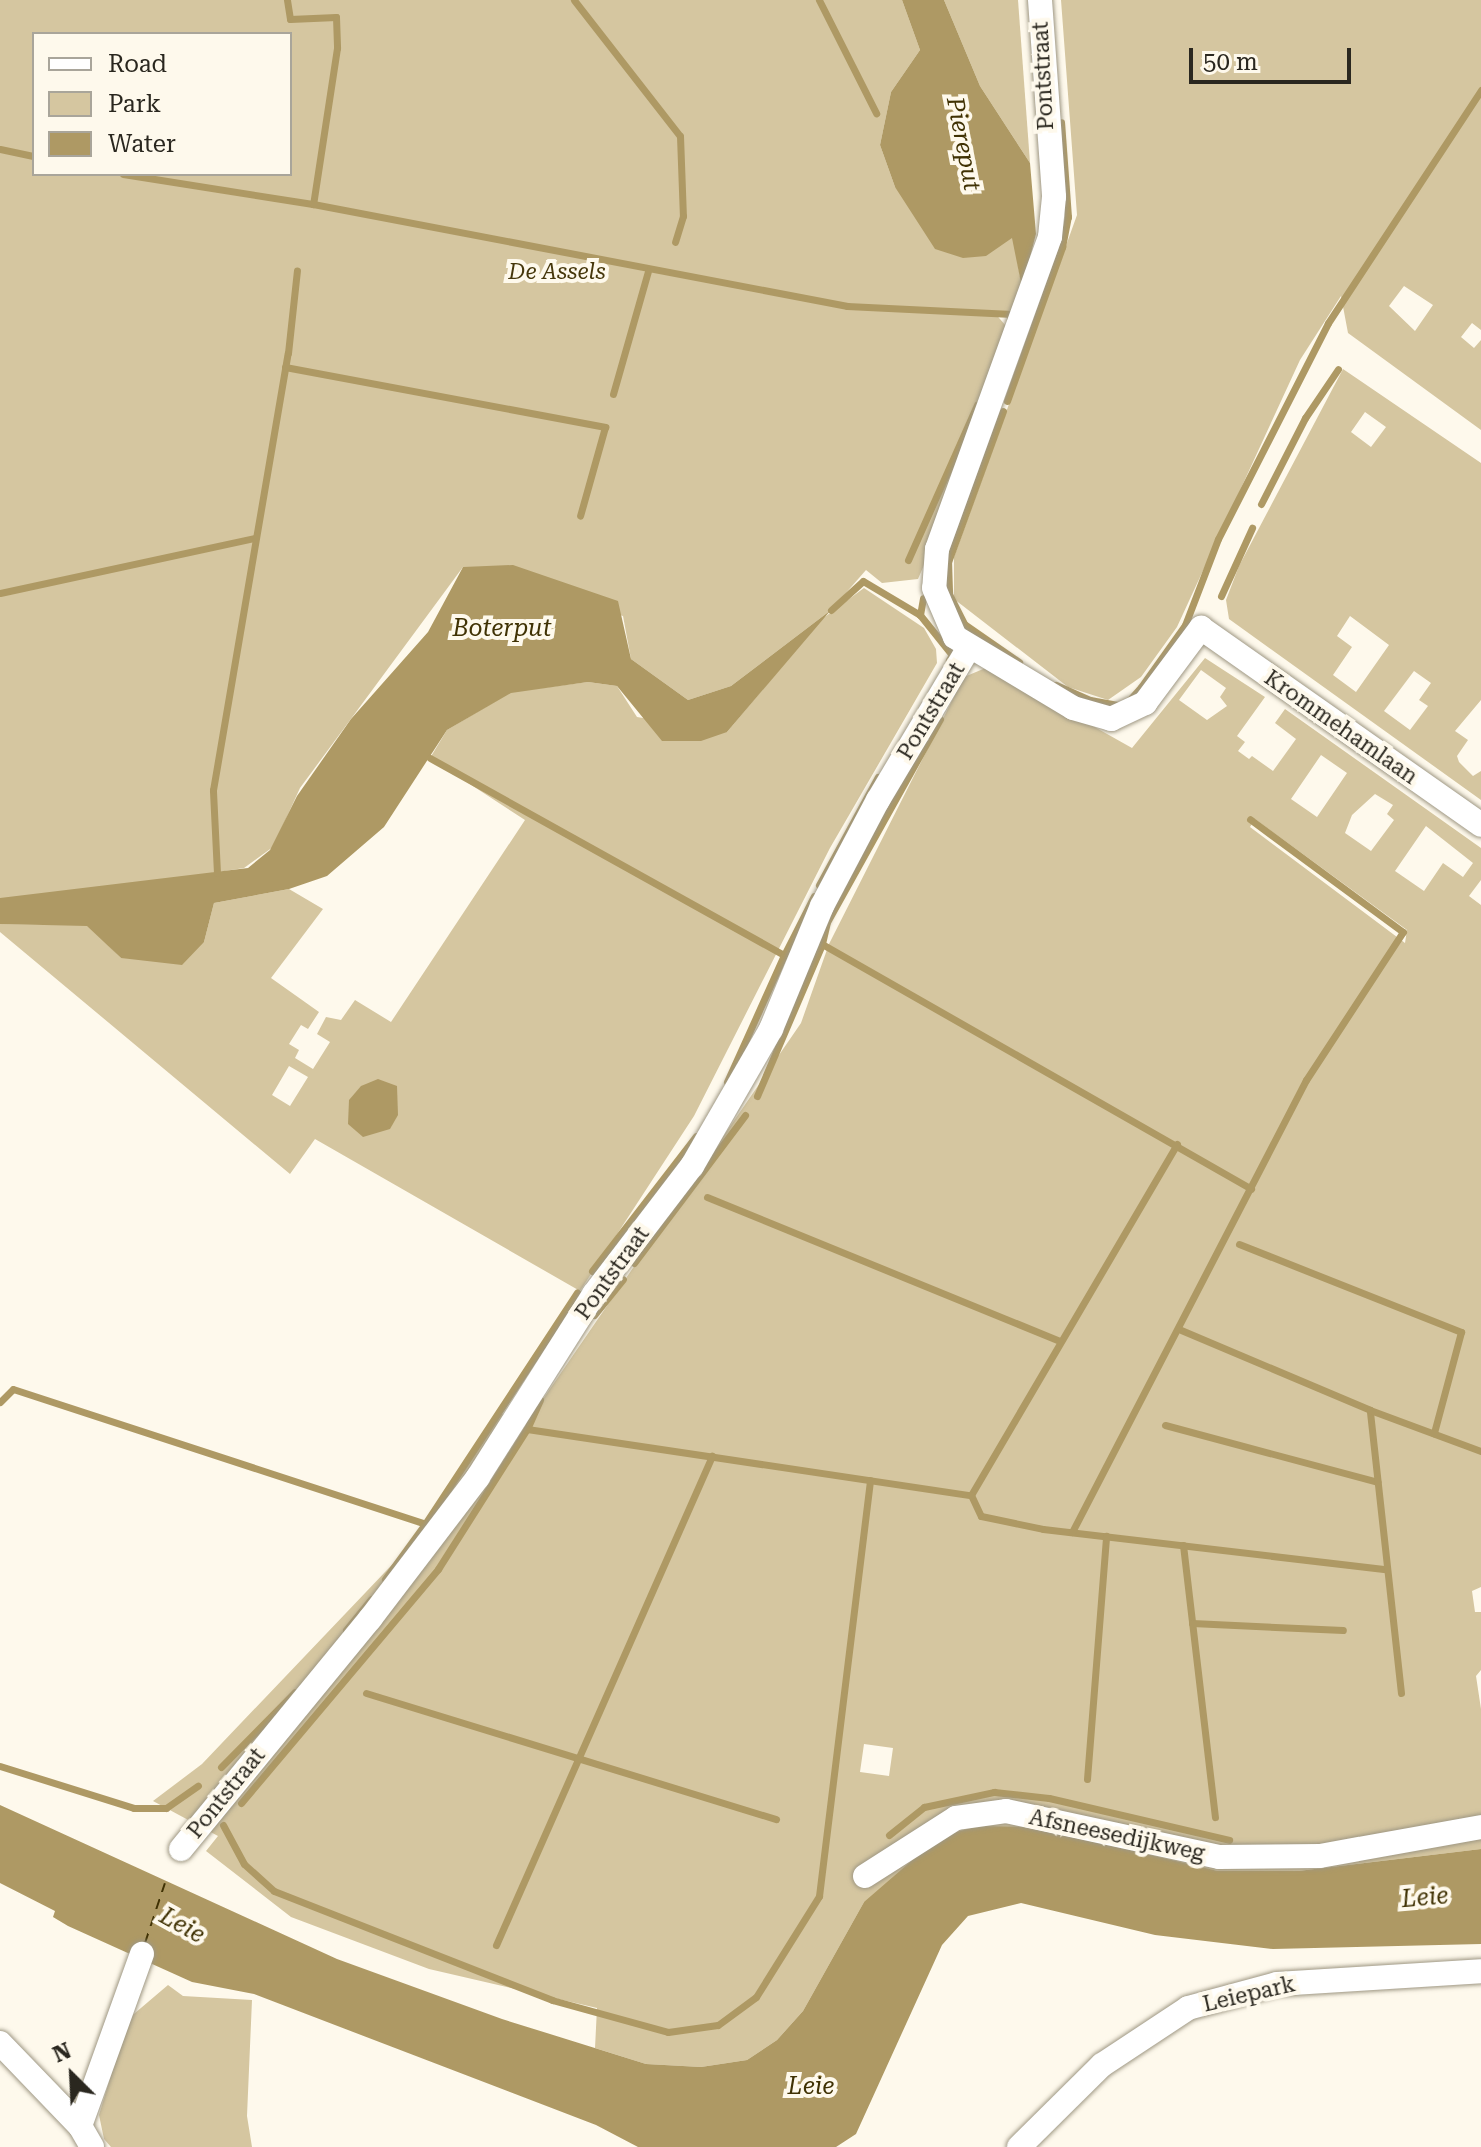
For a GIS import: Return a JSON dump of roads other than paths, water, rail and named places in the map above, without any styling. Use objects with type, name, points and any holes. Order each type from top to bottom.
[{"type":"street","name":"Pontstraat","points":[[1040,0],[1054,197],[1050,237],[933,569],[939,604],[955,637],[968,649],[1073,708],[1111,719],[1145,703],[1201,628]]},
{"type":"street","name":"Krommehamlaan","points":[[1201,628],[1481,825]]},
{"type":"street","name":"Pontstraat","points":[[181,1849],[370,1619],[478,1477],[594,1294],[692,1166],[771,1029],[822,906],[878,800],[968,649]]},
{"type":"street","name":"Afsneesedijkweg","points":[[865,1876],[956,1818],[1006,1811],[1219,1857],[1320,1856],[1481,1827]]},
{"type":"street","points":[[86,2136],[142,1954]]},
{"type":"street","name":"Leiepark","points":[[1019,2147],[1102,2065],[1188,2008],[1277,1984],[1481,1971]]},
{"type":"street","points":[[0,2043],[86,2136]]},
{"type":"water","name":"Piereput","points":[[902,0],[944,0],[980,86],[1030,163],[1036,234],[1022,288],[1012,238],[986,256],[963,258],[935,249],[895,187],[880,145],[891,92],[920,50]]},
{"type":"water","name":"Boterput","points":[[513,565],[618,601],[631,659],[688,700],[731,686],[831,610],[727,732],[701,741],[662,741],[617,686],[588,682],[511,693],[447,730],[384,827],[327,876],[289,889],[214,903],[204,942],[182,965],[121,958],[87,926],[0,924],[0,898],[248,868],[270,850],[297,796],[351,719],[428,632],[463,567]]},
{"type":"water","points":[[378,1079],[397,1086],[398,1115],[390,1129],[363,1137],[348,1124],[349,1100],[361,1086]]},
{"type":"water","name":"Leie","points":[[0,1805],[337,1959],[502,2019],[646,2064],[701,2067],[747,2060],[777,2040],[803,2011],[864,1902],[939,1837],[978,1826],[1032,1827],[1218,1871],[1298,1871],[1481,1849],[1481,1944],[1273,1949],[1155,1935],[1021,1903],[968,1916],[942,1945],[856,2134],[836,2147],[638,2147],[596,2125],[254,1994],[192,1982],[68,1926],[53,1917],[55,1911],[0,1883]]},
{"type":"waterway","points":[[287,0],[290,19],[336,17],[337,48],[313,204]]},
{"type":"waterway","points":[[574,0],[680,136],[683,216],[675,242]]},
{"type":"waterway","points":[[819,0],[876,113]]},
{"type":"waterway","points":[[1056,685],[1090,700],[1124,706],[1141,687],[1185,625],[1218,539],[1328,323],[1481,90]]},
{"type":"waterway","points":[[1007,401],[1062,247],[1068,217],[1061,122]]},
{"type":"waterway","points":[[0,149],[32,156]]},
{"type":"waterway","points":[[136,176],[313,204],[847,306],[1012,314],[1010,319]]},
{"type":"waterway","points":[[217,873],[213,790],[288,353],[297,270]]},
{"type":"waterway","points":[[613,394],[648,271]]},
{"type":"waterway","points":[[285,367],[605,427],[580,516]]},
{"type":"waterway","points":[[1261,504],[1305,418],[1338,369]]},
{"type":"waterway","points":[[908,560],[977,405]]},
{"type":"waterway","points":[[1003,411],[948,562],[949,594],[964,624],[1019,662]]},
{"type":"waterway","points":[[1221,596],[1252,528]]},
{"type":"waterway","points":[[0,593],[255,538]]},
{"type":"waterway","points":[[831,610],[863,581],[920,615],[923,598]]},
{"type":"waterway","points":[[920,615],[952,655],[949,660]]},
{"type":"waterway","points":[[940,719],[827,922],[822,944],[1251,1189]]},
{"type":"waterway","points":[[430,758],[784,955],[727,1082]]},
{"type":"waterway","points":[[819,885],[878,777]]},
{"type":"waterway","points":[[1072,1532],[1306,1080],[1403,932],[1250,819]]},
{"type":"waterway","points":[[784,955],[814,896]]},
{"type":"waterway","points":[[757,1096],[822,944]]},
{"type":"waterway","points":[[634,1263],[745,1115]]},
{"type":"waterway","points":[[592,1271],[696,1136]]},
{"type":"waterway","points":[[1177,1144],[971,1495],[981,1516],[1043,1529],[1386,1569]]},
{"type":"waterway","points":[[707,1197],[1060,1341]]},
{"type":"waterway","points":[[1239,1244],[1461,1332],[1434,1433]]},
{"type":"waterway","points":[[594,1315],[623,1279]]},
{"type":"waterway","points":[[0,1402],[13,1389],[425,1524],[577,1293]]},
{"type":"waterway","points":[[1181,1330],[1370,1410]]},
{"type":"waterway","points":[[527,1429],[540,1400]]},
{"type":"waterway","points":[[1401,1693],[1370,1410],[1481,1451]]},
{"type":"waterway","points":[[1165,1425],[1377,1482]]},
{"type":"waterway","points":[[241,1803],[438,1569],[527,1429],[971,1495]]},
{"type":"waterway","points":[[496,1945],[712,1456]]},
{"type":"waterway","points":[[223,1825],[244,1864],[274,1891],[552,2000],[668,2032],[718,2025],[756,1997],[819,1896],[870,1480]]},
{"type":"waterway","points":[[385,1579],[425,1524]]},
{"type":"waterway","points":[[1087,1779],[1106,1536]]},
{"type":"waterway","points":[[1183,1545],[1215,1817]]},
{"type":"waterway","points":[[346,1630],[371,1599]]},
{"type":"waterway","points":[[1192,1623],[1343,1630]]},
{"type":"waterway","points":[[221,1767],[295,1692]]},
{"type":"waterway","points":[[366,1693],[776,1819]]},
{"type":"waterway","points":[[0,1766],[134,1808],[166,1808],[198,1786]]},
{"type":"waterway","points":[[889,1835],[924,1807],[994,1792],[1049,1798],[1229,1840]]},
{"type":"park label","name":"De Assels","points":[[557,272]]}]
